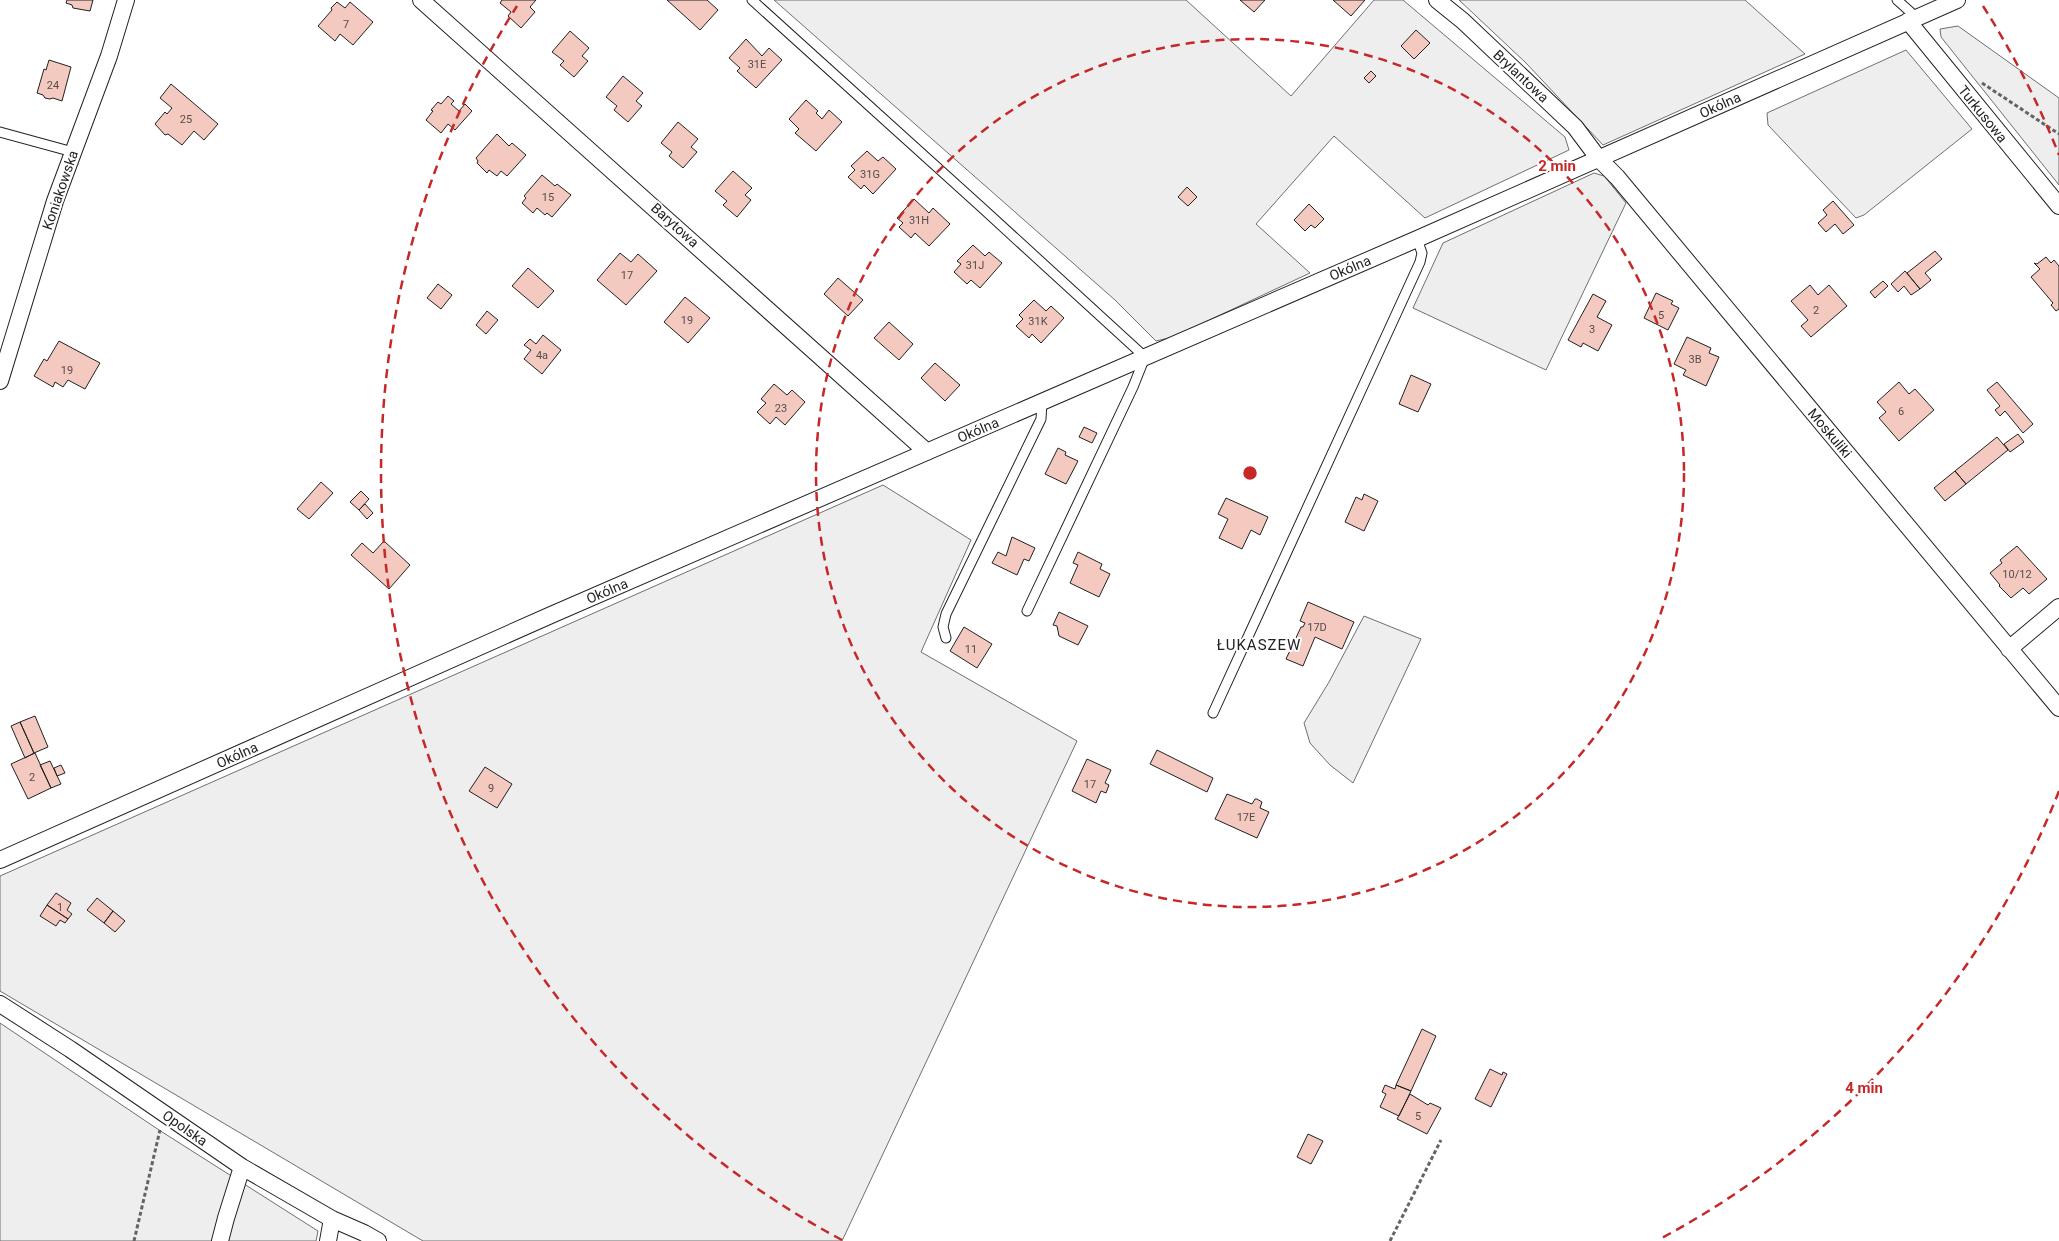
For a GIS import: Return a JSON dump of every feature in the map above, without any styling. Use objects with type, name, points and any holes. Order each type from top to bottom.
[{"type":"street","name":"Koniakowska","points":[[0,381],[55,201],[108,56],[126,0]]},
{"type":"street","name":"Barytowa","points":[[421,0],[928,452]]},
{"type":"street","name":"Brylantowa","points":[[1437,0],[1463,21],[1575,127],[1599,159]]},
{"type":"street","name":"Okólna","points":[[0,860],[542,619],[1418,239],[1957,0]]},
{"type":"street","name":"Turkusowa","points":[[1912,19],[2059,206]]},
{"type":"street","name":"Moskuliki","points":[[1599,159],[1617,178],[2059,708]]},
{"type":"street","points":[[2009,649],[2059,607]]},
{"type":"street","name":"Opolska","points":[[0,1004],[70,1049],[242,1167],[332,1218],[378,1241]]},
{"type":"street","points":[[220,1241],[242,1167]]},
{"type":"street","points":[[328,1241],[332,1218]]},
{"type":"lane","points":[[752,0],[1145,357],[1133,387],[1027,611]]},
{"type":"lane","points":[[1897,0],[1912,19]]},
{"type":"lane","points":[[0,132],[73,152]]},
{"type":"lane","points":[[1213,713],[1420,262],[1422,253],[1418,239]]},
{"type":"lane","points":[[946,638],[943,627],[946,614],[1042,420],[1042,402]]},
{"type":"path","points":[[1978,80],[2059,134]]},
{"type":"path","points":[[134,1241],[160,1130],[170,1117]]},
{"type":"path","points":[[1390,1241],[1441,1140]]},
{"type":"shaded area","points":[[774,0],[1186,0],[1291,96],[1374,0],[1403,0],[1565,137],[1569,150],[1425,218],[1334,136],[1256,224],[1310,273],[1173,337],[1156,341],[1115,300]]},
{"type":"shaded area","points":[[1459,0],[1745,0],[1805,54],[1603,145],[1526,63]]},
{"type":"shaded area","points":[[1958,26],[2059,98],[2059,185],[1941,37],[1940,29]]},
{"type":"shaded area","points":[[1906,50],[1972,129],[1864,215],[1856,218],[1768,125],[1767,113]]},
{"type":"shaded area","points":[[1594,173],[1604,176],[1626,203],[1546,370],[1413,308],[1443,243]]},
{"type":"shaded area","points":[[883,485],[971,540],[921,652],[1077,741],[842,1241],[423,1241],[0,991],[0,876]]},
{"type":"shaded area","points":[[1364,616],[1421,639],[1353,783],[1330,765],[1310,743],[1304,723],[1329,682]]},
{"type":"shaded area","points":[[0,1023],[159,1130],[318,1231],[316,1241],[0,1241]]},
{"type":"building","points":[[67,0],[93,0],[90,11],[73,8],[72,5],[66,3]]},
{"type":"building","points":[[502,0],[536,0],[530,7],[535,12],[521,28],[508,16],[511,12],[500,3]]},
{"type":"building","points":[[667,0],[707,0],[718,10],[700,30]]},
{"type":"building","points":[[1240,0],[1265,0],[1254,12]]},
{"type":"building","points":[[1333,0],[1365,0],[1351,16]]},
{"type":"building","points":[[337,2],[345,8],[350,2],[373,22],[353,45],[340,34],[335,41],[318,26]]},
{"type":"building","points":[[1416,30],[1430,43],[1414,59],[1401,46]]},
{"type":"building","points":[[570,31],[589,48],[582,56],[588,61],[574,77],[560,65],[564,61],[552,52]]},
{"type":"building","points":[[746,39],[762,56],[769,48],[782,60],[756,88],[737,71],[740,68],[729,58]]},
{"type":"building","points":[[49,60],[71,67],[62,101],[45,98],[37,93],[44,69],[46,70]]},
{"type":"building","points":[[1371,71],[1376,76],[1369,83],[1364,78]]},
{"type":"building","points":[[623,76],[643,93],[636,101],[642,106],[628,122],[614,110],[617,106],[606,97]]},
{"type":"building","points":[[171,84],[218,124],[204,140],[194,131],[182,145],[168,134],[165,135],[155,124],[165,112],[167,114],[172,108],[160,98]]},
{"type":"building","points":[[448,96],[454,101],[451,104],[459,111],[465,104],[472,111],[455,130],[448,124],[441,133],[426,120],[438,102],[441,104]]},
{"type":"building","points":[[806,100],[818,111],[816,113],[822,119],[829,110],[842,122],[816,151],[795,133],[799,129],[789,119]]},
{"type":"building","points":[[678,122],[698,139],[691,147],[697,152],[683,168],[669,156],[672,152],[661,143]]},
{"type":"building","points":[[497,134],[509,146],[512,143],[526,155],[507,176],[501,171],[497,176],[489,170],[487,173],[477,163],[476,158]]},
{"type":"building","points":[[867,151],[878,161],[883,157],[896,169],[873,194],[864,185],[861,189],[848,177],[855,170],[851,166]]},
{"type":"building","points":[[733,171],[752,188],[745,195],[751,200],[737,217],[723,205],[727,201],[715,191]]},
{"type":"building","points":[[542,175],[555,186],[557,184],[571,195],[552,217],[547,213],[545,215],[537,208],[533,213],[522,203],[526,198],[524,196]]},
{"type":"building","points":[[1187,187],[1197,197],[1188,206],[1178,197]]},
{"type":"building","points":[[914,199],[929,213],[933,208],[950,224],[929,246],[915,233],[911,238],[899,227],[903,223],[897,218]]},
{"type":"building","points":[[1833,201],[1854,225],[1843,234],[1835,224],[1826,232],[1818,223],[1827,215],[1823,210]]},
{"type":"building","points":[[1309,204],[1324,219],[1315,228],[1311,225],[1305,231],[1294,220]]},
{"type":"building","points":[[973,245],[985,256],[989,252],[1002,263],[980,288],[971,280],[967,284],[954,272],[961,264],[957,261]]},
{"type":"building","points":[[1935,251],[1942,259],[1925,273],[1931,280],[1920,289],[1907,273]]},
{"type":"building","points":[[620,253],[631,262],[638,254],[657,271],[626,305],[597,280]]},
{"type":"building","points":[[2046,257],[2051,263],[2054,260],[2059,266],[2059,309],[2056,311],[2051,305],[2053,303],[2031,277],[2040,269],[2034,263],[2037,264]]},
{"type":"building","points":[[528,268],[554,291],[538,308],[512,286]]},
{"type":"building","points":[[1905,271],[1920,289],[1911,295],[1904,286],[1898,292],[1891,284]]},
{"type":"building","points":[[838,278],[863,300],[848,316],[824,294]]},
{"type":"building","points":[[1883,281],[1888,286],[1875,298],[1870,292]]},
{"type":"building","points":[[438,284],[452,295],[441,309],[427,298]]},
{"type":"building","points":[[1810,285],[1818,295],[1829,285],[1847,306],[1811,337],[1801,326],[1808,320],[1791,301]]},
{"type":"building","points":[[1656,293],[1673,301],[1671,304],[1679,308],[1668,330],[1644,318]]},
{"type":"building","points":[[1593,294],[1606,301],[1597,317],[1612,325],[1598,351],[1583,343],[1581,347],[1568,340]]},
{"type":"building","points":[[685,297],[710,318],[688,343],[664,322]]},
{"type":"building","points":[[1034,300],[1046,311],[1051,306],[1064,318],[1041,343],[1032,334],[1029,338],[1016,326],[1023,319],[1019,315]]},
{"type":"building","points":[[487,311],[498,320],[486,334],[476,325]]},
{"type":"building","points":[[889,322],[913,344],[899,360],[874,338]]},
{"type":"building","points":[[543,335],[561,350],[542,374],[524,359],[531,350],[524,345],[530,339],[536,344]]},
{"type":"building","points":[[1687,337],[1711,348],[1709,353],[1719,357],[1706,386],[1683,375],[1686,370],[1674,364]]},
{"type":"building","points":[[59,341],[100,363],[85,389],[68,380],[63,387],[55,382],[53,387],[34,376],[44,359],[47,361]]},
{"type":"building","points":[[935,363],[960,385],[945,401],[921,378]]},
{"type":"building","points":[[1411,375],[1431,384],[1418,412],[1399,404]]},
{"type":"building","points":[[1899,382],[1909,394],[1915,389],[1934,410],[1899,441],[1879,418],[1886,412],[1877,402]]},
{"type":"building","points":[[1997,382],[2033,424],[2023,433],[2005,411],[2000,416],[1995,410],[2000,406],[1987,390]]},
{"type":"building","points":[[774,384],[787,395],[792,390],[805,402],[785,425],[776,417],[770,424],[757,412],[766,403],[761,399]]},
{"type":"building","points":[[1084,427],[1097,433],[1092,443],[1079,437]]},
{"type":"building","points":[[2018,434],[2024,442],[2010,452],[2004,444]]},
{"type":"building","points":[[1997,437],[2008,450],[1966,484],[1955,471]]},
{"type":"building","points":[[1058,448],[1066,452],[1065,455],[1078,461],[1066,484],[1045,474]]},
{"type":"building","points":[[1955,471],[1966,484],[1945,501],[1934,488]]},
{"type":"building","points":[[321,482],[333,493],[309,519],[297,509]]},
{"type":"building","points":[[361,491],[369,499],[359,510],[350,502]]},
{"type":"building","points":[[1364,494],[1378,501],[1364,531],[1345,522],[1356,497],[1362,500]]},
{"type":"building","points":[[1226,498],[1268,517],[1260,535],[1251,530],[1242,549],[1219,538],[1228,519],[1218,514]]},
{"type":"building","points":[[365,504],[373,513],[367,519],[359,510]]},
{"type":"building","points":[[1012,537],[1035,548],[1029,561],[1024,559],[1017,575],[992,563],[998,552],[1006,556]]},
{"type":"building","points":[[384,541],[410,565],[389,589],[351,555],[362,543],[373,553]]},
{"type":"building","points":[[2017,546],[2047,579],[2029,594],[2023,588],[2011,598],[1990,573],[2002,563],[2000,560]]},
{"type":"building","points":[[1078,552],[1102,564],[1100,569],[1110,574],[1099,597],[1070,583],[1078,565],[1073,563]]},
{"type":"building","points":[[1308,602],[1354,622],[1342,649],[1315,637],[1303,666],[1286,659],[1301,627],[1305,623],[1300,621]]},
{"type":"building","points":[[1059,612],[1088,626],[1078,645],[1059,636],[1057,626],[1053,625]]},
{"type":"building","points":[[964,627],[992,644],[977,668],[950,651]]},
{"type":"building","points":[[35,716],[48,747],[34,753],[20,722]]},
{"type":"building","points":[[20,722],[34,753],[25,758],[11,726]]},
{"type":"building","points":[[1157,750],[1213,778],[1207,792],[1150,764]]},
{"type":"building","points":[[35,753],[51,788],[28,799],[11,764]]},
{"type":"building","points":[[1087,759],[1111,770],[1105,783],[1109,785],[1106,793],[1101,791],[1096,803],[1072,791]]},
{"type":"building","points":[[50,761],[61,784],[51,788],[40,765]]},
{"type":"building","points":[[61,765],[65,773],[57,776],[54,768]]},
{"type":"building","points":[[485,767],[512,784],[497,808],[469,791]]},
{"type":"building","points":[[1227,794],[1252,804],[1257,799],[1262,802],[1260,808],[1269,812],[1257,838],[1215,819]]},
{"type":"building","points":[[56,893],[71,903],[67,910],[72,914],[68,919],[47,905]]},
{"type":"building","points":[[97,898],[113,911],[104,923],[87,910]]},
{"type":"building","points":[[47,905],[68,919],[65,923],[60,920],[56,926],[40,916]]},
{"type":"building","points":[[113,911],[125,921],[115,932],[104,923]]},
{"type":"building","points":[[1422,1029],[1436,1036],[1411,1091],[1396,1085]]},
{"type":"building","points":[[1490,1069],[1502,1075],[1503,1072],[1507,1074],[1491,1107],[1475,1099]]},
{"type":"building","points":[[1385,1085],[1395,1089],[1396,1085],[1411,1091],[1399,1116],[1380,1107],[1386,1094],[1382,1092]]},
{"type":"building","points":[[1410,1094],[1428,1105],[1430,1103],[1441,1108],[1427,1134],[1397,1119]]},
{"type":"building","points":[[1308,1134],[1323,1141],[1311,1164],[1297,1157]]},
{"type":"district","name":"ŁUKASZEW","points":[[1259,645]]}]
